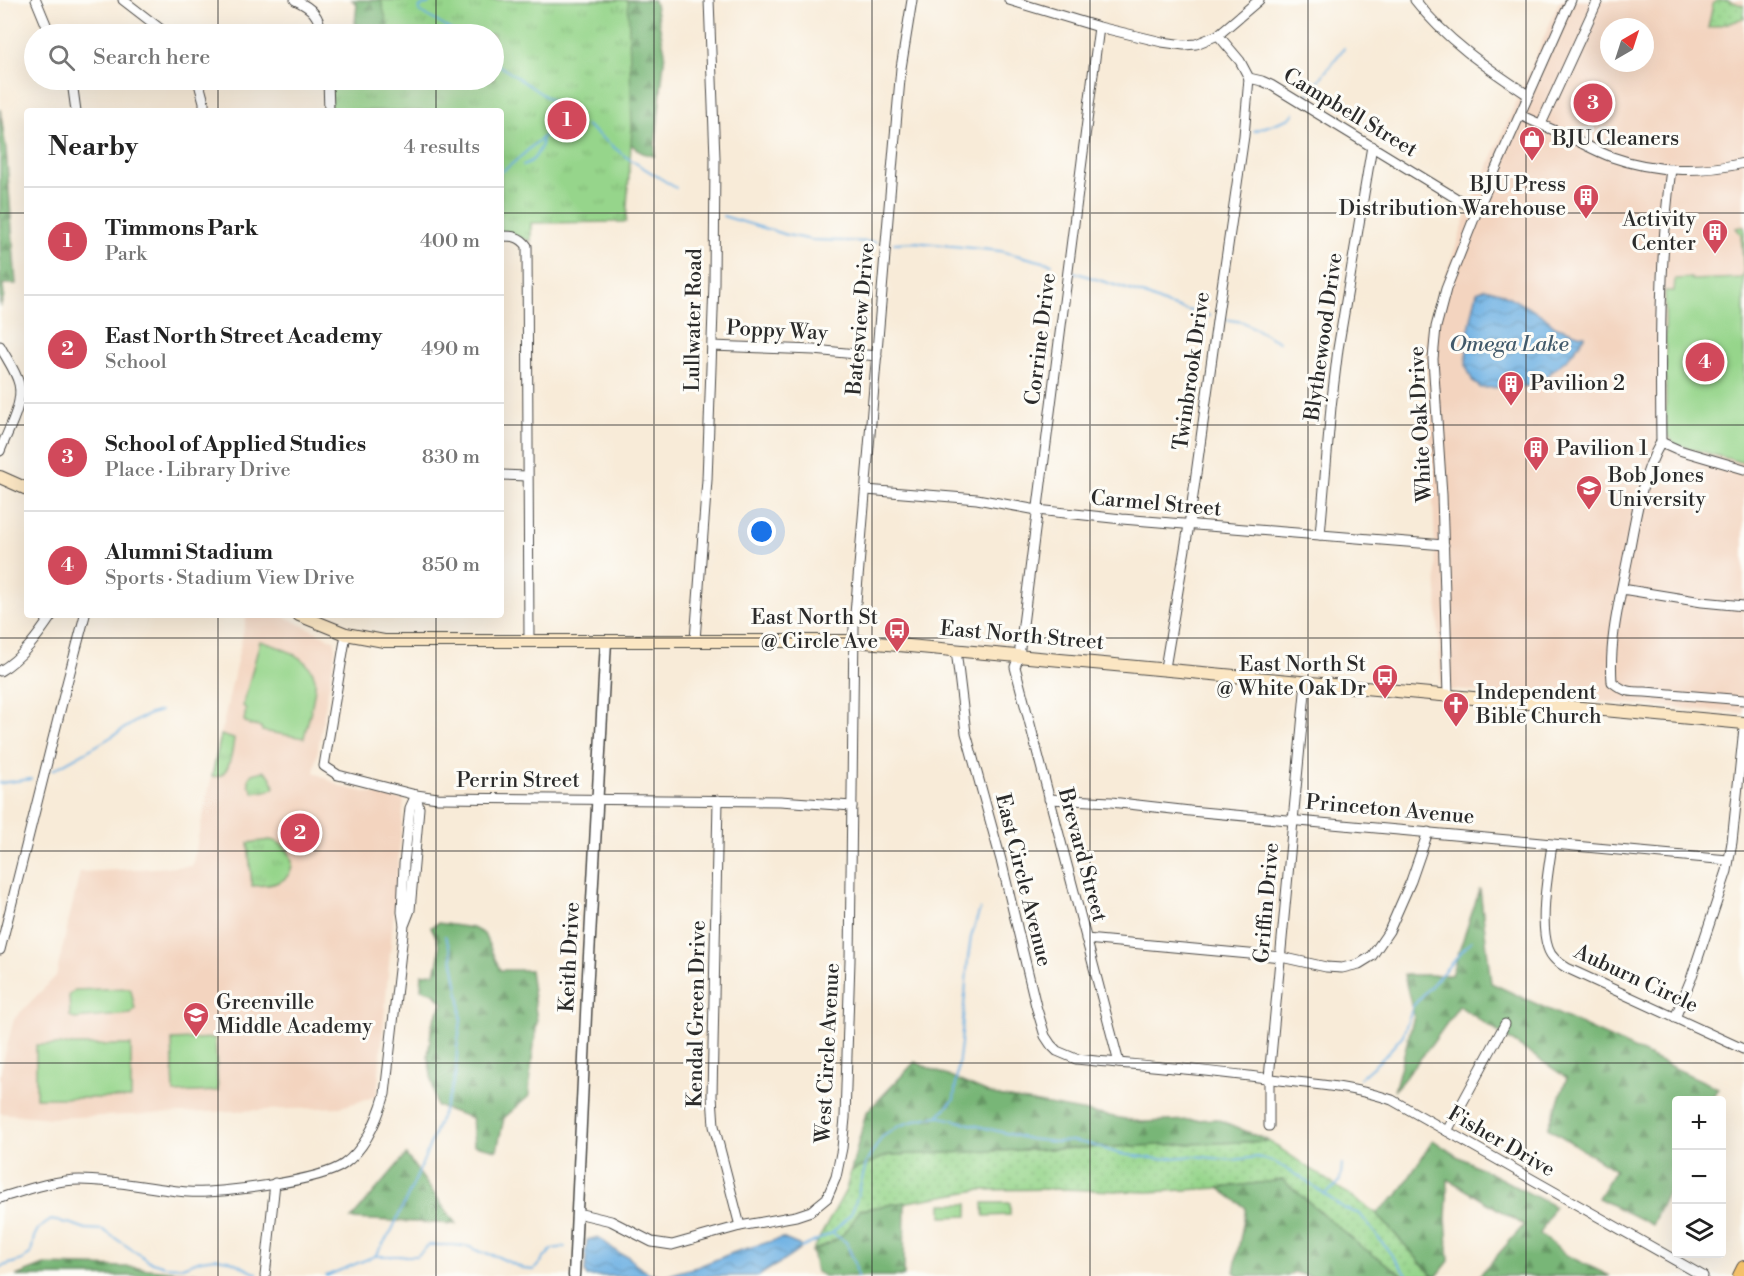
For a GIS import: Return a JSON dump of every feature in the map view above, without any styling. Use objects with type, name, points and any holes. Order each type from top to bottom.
[{"type":"main road","points":[[0,477],[24,488]]},
{"type":"main road","name":"East North Street","points":[[306,618],[346,634],[373,640],[855,641],[1744,723]]},
{"type":"main road","points":[[1740,1276],[1744,1268]]},
{"type":"street","points":[[36,0],[46,24]]},
{"type":"street","points":[[123,0],[154,24]]},
{"type":"street","points":[[295,0],[315,13],[320,24]]},
{"type":"street","name":"Lullwater Road","points":[[695,640],[707,480],[712,346],[715,158],[709,0]]},
{"type":"street","name":"Batesview Drive","points":[[855,641],[854,627],[900,79],[912,0]]},
{"type":"street","points":[[1009,0],[1099,27],[1174,44],[1196,44],[1218,35],[1259,0]]},
{"type":"street","points":[[1415,0],[1440,29],[1465,50],[1528,95]]},
{"type":"street","name":"White Oak Drive","points":[[1448,694],[1442,495],[1434,385],[1434,340],[1439,310],[1477,211],[1571,0]]},
{"type":"street","points":[[1540,124],[1598,0]]},
{"type":"street","name":"Corrine Drive","points":[[1019,657],[1099,27]]},
{"type":"street","name":"Campbell Street","points":[[1218,35],[1240,61],[1249,78],[1271,85],[1477,211]]},
{"type":"street","name":"Twinbrook Drive","points":[[1166,668],[1245,136],[1249,78]]},
{"type":"street","points":[[72,90],[75,108]]},
{"type":"street","points":[[201,90],[204,108]]},
{"type":"street","points":[[328,90],[329,108]]},
{"type":"street","points":[[1520,114],[1611,157],[1639,165],[1671,169],[1712,168],[1744,163]]},
{"type":"street","name":"Blythewood Drive","points":[[1320,535],[1338,349],[1372,146]]},
{"type":"street","points":[[1671,169],[1661,284],[1661,442],[1641,493],[1614,622],[1612,682],[1622,690],[1629,692],[1744,700]]},
{"type":"street","points":[[504,236],[521,238],[527,246],[529,641]]},
{"type":"street","points":[[0,346],[16,375],[20,391],[18,405],[0,451]]},
{"type":"street","name":"Poppy Way","points":[[712,346],[814,350],[877,356]]},
{"type":"street","points":[[1661,442],[1679,450],[1744,469]]},
{"type":"street","points":[[504,475],[527,476]]},
{"type":"street","name":"Carmel Street","points":[[866,490],[977,499],[1037,510],[1189,525],[1444,545]]},
{"type":"street","points":[[1622,589],[1702,602],[1744,606]]},
{"type":"street","points":[[0,671],[26,650],[50,618]]},
{"type":"street","points":[[0,950],[84,618]]},
{"type":"street","name":"Perrin Street","points":[[346,634],[324,766],[339,776],[416,795],[438,798],[780,801],[852,806]]},
{"type":"street","name":"Keith Drive","points":[[574,1276],[606,641]]},
{"type":"street","name":"West Circle Avenue","points":[[577,1213],[611,1221],[652,1242],[672,1245],[740,1226],[792,1217],[811,1211],[827,1198],[836,1177],[845,1119],[855,641]]},
{"type":"street","name":"East Circle Avenue","points":[[956,650],[966,734],[1045,1036],[1056,1051],[1070,1058],[1269,1078]]},
{"type":"street","name":"Brevard Street","points":[[1019,657],[1015,663],[1015,671],[1119,1063]]},
{"type":"street","name":"Griffin Drive","points":[[1269,1126],[1269,1078],[1306,682]]},
{"type":"street","points":[[1675,1018],[1691,980],[1727,871],[1744,728]]},
{"type":"street","points":[[0,1198],[57,1182],[78,1179],[164,1190],[204,1192],[275,1184],[327,1173],[343,1166],[370,1131],[385,1094],[404,925],[402,912],[404,864],[410,808],[416,795]]},
{"type":"street","points":[[404,925],[410,910],[419,808],[416,795]]},
{"type":"street","name":"Princeton Avenue","points":[[1049,799],[1112,802],[1728,860]]},
{"type":"street","name":"Kendal Green Drive","points":[[718,800],[714,1126],[740,1226]]},
{"type":"street","points":[[1086,939],[1281,957],[1315,965],[1342,968],[1359,964],[1371,956],[1389,931],[1428,832]]},
{"type":"street","name":"Auburn Circle","points":[[1552,845],[1545,911],[1548,948],[1559,963],[1743,1049]]},
{"type":"street","points":[[1447,1131],[1505,1024]]},
{"type":"street","name":"Fisher Drive","points":[[1269,1078],[1351,1088],[1392,1100],[1703,1276]]},
{"type":"street","points":[[265,1276],[275,1184]]},
{"type":"shaded area","name":"Bob Jones University","points":[[1560,0],[1744,0],[1744,713],[1441,689],[1426,333],[1464,223]]},
{"type":"shaded area","points":[[246,618],[287,618],[335,641],[314,772],[342,787],[404,800],[377,1096],[341,1107],[50,1118],[0,1113],[0,1074],[14,1019],[56,976],[80,872],[192,866]]},
{"type":"green space","points":[[352,0],[436,0],[446,24],[355,24],[357,4]]},
{"type":"green space","points":[[381,0],[628,0],[632,128],[626,222],[531,223],[531,241],[504,233],[504,108],[330,108],[330,90],[504,90],[504,24],[387,24]]},
{"type":"green space","points":[[576,0],[654,0],[665,52],[654,156],[642,153],[613,130]]},
{"type":"green space","points":[[1717,0],[1728,0],[1744,6],[1744,18],[1708,28],[1713,4]]},
{"type":"green space","points":[[0,109],[6,149],[16,284],[3,284],[4,296],[0,307]]},
{"type":"green space","points":[[1744,226],[1744,274],[1741,234],[1736,228]]},
{"type":"green space","points":[[1744,274],[1744,463],[1674,444],[1666,433],[1665,291],[1674,291],[1675,279],[1741,278]]},
{"type":"green space","points":[[260,641],[293,654],[307,664],[312,671],[315,679],[315,692],[304,738],[262,731],[261,727],[244,721],[246,709],[243,706]]},
{"type":"green space","points":[[221,735],[234,739],[231,757],[223,774],[212,776]]},
{"type":"green space","points":[[263,771],[271,778],[274,788],[254,793],[249,784],[249,778],[252,774]]},
{"type":"green space","points":[[270,840],[285,847],[292,860],[292,867],[284,879],[276,883],[252,886],[248,843]]},
{"type":"green space","points":[[1480,889],[1491,983],[1718,1088],[1713,1096],[1672,1096],[1672,1182],[1652,1225],[1598,1198],[1615,1170],[1548,1128],[1567,1078],[1459,1006],[1394,1091],[1414,1017],[1404,975],[1451,975]]},
{"type":"green space","points":[[438,923],[473,928],[484,934],[500,970],[530,970],[537,1021],[529,1096],[504,1118],[497,1150],[474,1145],[472,1118],[436,1106],[428,1056],[432,1024],[443,1003],[434,993],[421,989],[422,974],[435,973],[437,966],[439,945],[431,927]]},
{"type":"green space","points":[[129,988],[135,1009],[131,1014],[74,1019],[70,1016],[69,995],[75,990]]},
{"type":"green space","points":[[215,1038],[218,1091],[174,1093],[172,1040]]},
{"type":"green space","points":[[36,1045],[131,1045],[131,1098],[36,1098]]},
{"type":"green space","points":[[915,1062],[993,1095],[1142,1122],[1217,1119],[1269,1141],[889,1155],[851,1171],[866,1113]]},
{"type":"green space","points":[[1433,1140],[1457,1156],[1554,1206],[1540,1234],[1568,1256],[1610,1276],[1479,1276],[1524,1225],[1448,1179],[1446,1218],[1449,1261],[1437,1276],[1433,1276],[1376,1213],[1398,1195]]},
{"type":"green space","points":[[1269,1141],[1376,1213],[1433,1276],[1404,1276],[1359,1245],[1283,1180],[1219,1188],[1148,1192],[1060,1189],[979,1190],[860,1210],[841,1236],[812,1251],[846,1190],[851,1171],[889,1155]]},
{"type":"green space","points":[[406,1155],[456,1224],[351,1219]]},
{"type":"green space","points":[[1283,1180],[1359,1245],[1404,1276],[1308,1276],[1294,1272],[1286,1276],[1239,1276],[1234,1272],[1246,1208],[1219,1188]]},
{"type":"green space","points":[[905,1202],[904,1276],[824,1276],[816,1272],[812,1251],[841,1236],[860,1210]]},
{"type":"green space","points":[[983,1203],[1010,1203],[1010,1215],[984,1216]]},
{"type":"green space","points":[[942,1204],[968,1204],[968,1216],[942,1217]]},
{"type":"green space","points":[[44,1265],[129,1267],[220,1276],[16,1276]]},
{"type":"water","name":"Omega Lake","points":[[1485,288],[1500,292],[1542,315],[1555,326],[1585,335],[1585,337],[1569,357],[1535,386],[1481,388],[1473,382],[1466,366],[1468,333],[1477,292]]},
{"type":"water","points":[[598,1237],[649,1273],[663,1276],[587,1276],[585,1272],[587,1240]]},
{"type":"water","points":[[782,1238],[801,1248],[759,1276],[663,1276]]},
{"type":"waterway","points":[[429,0],[430,3],[420,7],[419,11],[441,24]]},
{"type":"waterway","points":[[1305,98],[1344,48]]},
{"type":"waterway","points":[[504,69],[567,111]]},
{"type":"waterway","points":[[504,170],[547,134],[553,133],[552,129],[560,124],[564,110]]},
{"type":"waterway","points":[[1254,131],[1290,118],[1294,113]]},
{"type":"waterway","points":[[586,125],[626,157],[676,188]]},
{"type":"waterway","points":[[523,165],[535,157],[542,145],[541,138]]},
{"type":"waterway","points":[[723,216],[812,240],[876,242]]},
{"type":"waterway","points":[[894,243],[915,242],[1000,251],[1052,264]]},
{"type":"waterway","points":[[1074,272],[1145,295],[1168,305],[1210,316]]},
{"type":"waterway","points":[[1223,319],[1243,322],[1279,342]]},
{"type":"waterway","points":[[53,770],[141,718],[161,711]]},
{"type":"waterway","points":[[0,783],[31,779]]},
{"type":"waterway","points":[[938,1116],[954,1099],[968,958],[971,937],[980,909]]},
{"type":"waterway","points":[[375,1256],[392,1230],[418,1174],[456,1074],[461,1020],[460,1000],[451,951],[445,936]]},
{"type":"waterway","points":[[1360,1078],[1384,1057],[1403,1035],[1413,1006],[1471,941]]},
{"type":"waterway","points":[[801,1248],[832,1233],[851,1214],[867,1161],[882,1137],[899,1126],[938,1116],[1029,1139],[1072,1141],[1120,1154],[1160,1159],[1194,1156],[1232,1160],[1258,1157],[1276,1163],[1302,1178],[1345,1209],[1360,1214],[1408,1276]]},
{"type":"waterway","points":[[1324,1194],[1339,1183],[1342,1164]]},
{"type":"waterway","points":[[0,1267],[22,1260],[31,1253],[38,1229],[51,1220],[86,1229],[103,1230],[149,1261],[165,1266],[182,1267],[215,1258],[229,1260],[257,1274]]},
{"type":"waterway","points":[[832,1233],[846,1242],[855,1263],[857,1276]]},
{"type":"waterway","points":[[326,1276],[375,1256],[417,1256],[429,1245],[470,1247],[524,1269],[534,1270],[552,1249],[565,1247]]},
{"type":"place","name":"School of Applied Studies","points":[[1593,103]]},
{"type":"place","name":"Timmons Park","points":[[567,120]]},
{"type":"place","name":"BJU Cleaners","points":[[1532,162]]},
{"type":"place","name":"BJU Press Distribution Warehouse","points":[[1586,220]]},
{"type":"place","name":"Activity Center","points":[[1715,255]]},
{"type":"place","name":"Alumni Stadium","points":[[1705,362]]},
{"type":"place","name":"Pavilion 2","points":[[1511,407]]},
{"type":"place","name":"Pavilion 1","points":[[1536,472]]},
{"type":"place","name":"Bob Jones University","points":[[1589,511]]},
{"type":"place","name":"East North St @ Circle Ave","points":[[897,653]]},
{"type":"place","name":"East North St @ White Oak Dr","points":[[1385,700]]},
{"type":"place","name":"Independent Bible Church","points":[[1456,728]]},
{"type":"place","name":"East North Street Academy","points":[[300,833]]},
{"type":"place","name":"Greenville Middle Academy","points":[[196,1038]]}]
